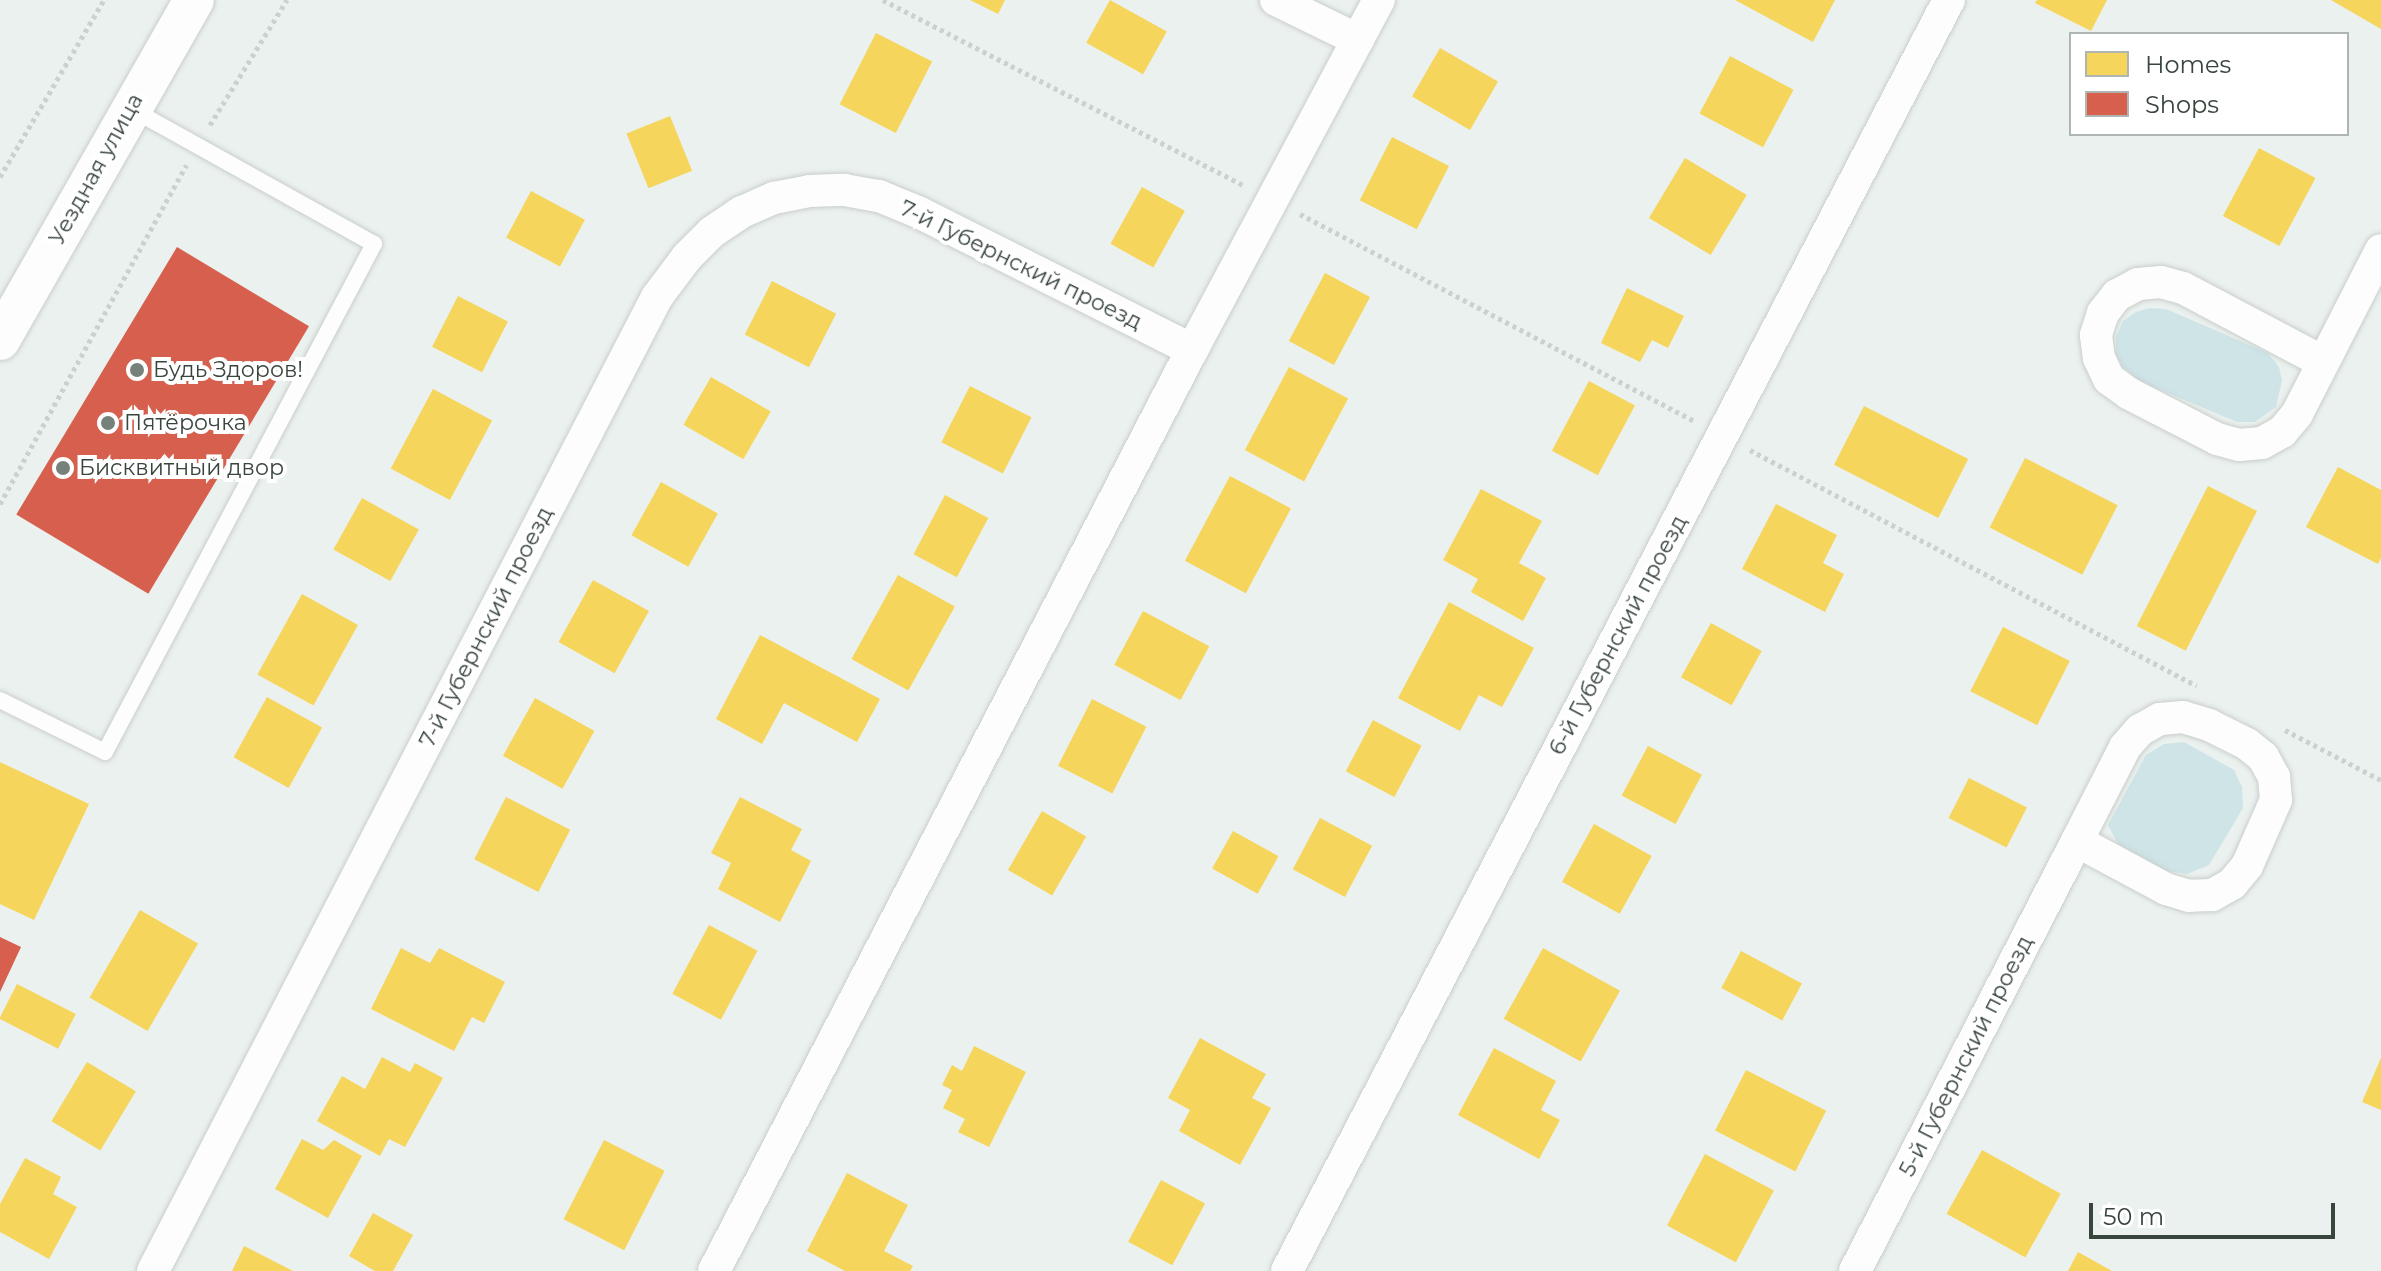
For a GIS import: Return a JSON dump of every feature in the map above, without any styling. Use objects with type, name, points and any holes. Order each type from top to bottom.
[{"type":"street","name":"Уездная улица","points":[[0,340],[194,0]]},
{"type":"street","points":[[1276,0],[1358,40]]},
{"type":"street","points":[[714,1271],[1192,350],[1379,0]]},
{"type":"street","name":"6-й Губернский проезд","points":[[1287,1271],[1949,0]]},
{"type":"street","name":"7-й Губернский проезд","points":[[153,1271],[657,297],[687,257],[712,232],[742,212],[774,198],[832,190],[879,196],[918,212],[1192,350]]},
{"type":"street","points":[[2323,362],[2183,288],[2161,282],[2138,284],[2117,295],[2103,313],[2096,335],[2099,358],[2109,379],[2128,393],[2217,439],[2239,445],[2262,443],[2282,432],[2297,414],[2381,250]]},
{"type":"street","name":"5-й Губернский проезд","points":[[1855,1271],[2125,747],[2140,730],[2160,719],[2183,717],[2209,725],[2247,744],[2263,757],[2274,777],[2276,800],[2247,866],[2232,884],[2212,895],[2189,896],[2166,889],[2077,841]]},
{"type":"lane","points":[[0,700],[105,752],[374,244],[130,108]]},
{"type":"path","points":[[0,177],[104,0]]},
{"type":"path","points":[[1,500],[197,146],[287,0]]},
{"type":"path","points":[[883,0],[1273,200],[2199,687]]},
{"type":"path","points":[[2283,730],[2381,780]]},
{"type":"shaded area","points":[[2149,308],[2166,309],[2268,353],[2279,367],[2282,380],[2276,407],[2255,422],[2237,422],[2139,381],[2123,367],[2116,355],[2116,337],[2123,321]]},
{"type":"shaded area","points":[[2184,742],[2234,770],[2242,787],[2243,808],[2209,865],[2187,874],[2167,871],[2118,844],[2108,825],[2146,755],[2164,744]]},
{"type":"building: Homes","points":[[970,0],[1005,0],[998,14]]},
{"type":"building: Homes","points":[[1110,0],[1167,32],[1143,74],[1086,43]]},
{"type":"building: Homes","points":[[1735,0],[1835,0],[1813,42]]},
{"type":"building: Homes","points":[[2037,0],[2107,0],[2091,31],[2035,3]]},
{"type":"building: Homes","points":[[2331,0],[2381,0],[2381,29]]},
{"type":"building: Homes","points":[[876,33],[932,62],[896,133],[840,104]]},
{"type":"building: Homes","points":[[1440,48],[1498,82],[1470,130],[1412,96]]},
{"type":"building: Homes","points":[[1730,56],[1794,90],[1763,147],[1699,113]]},
{"type":"building: Homes","points":[[670,116],[692,171],[649,188],[626,134]]},
{"type":"building: Homes","points":[[1392,137],[1449,166],[1417,229],[1360,200]]},
{"type":"building: Homes","points":[[2259,148],[2316,178],[2279,246],[2223,216]]},
{"type":"building: Homes","points":[[1685,158],[1747,195],[1711,255],[1649,218]]},
{"type":"building: Homes","points":[[1142,187],[1185,211],[1153,268],[1110,244]]},
{"type":"building: Homes","points":[[531,191],[585,220],[560,266],[506,238]]},
{"type":"building: Homes","points":[[1325,273],[1370,297],[1334,365],[1289,341]]},
{"type":"building: Homes","points":[[772,281],[836,314],[809,367],[745,334]]},
{"type":"building: Homes","points":[[1627,288],[1684,316],[1668,348],[1652,340],[1640,362],[1601,343]]},
{"type":"building: Homes","points":[[458,296],[508,321],[482,372],[432,347]]},
{"type":"building: Homes","points":[[1289,367],[1348,398],[1304,481],[1245,450]]},
{"type":"building: Homes","points":[[711,377],[771,412],[743,459],[684,425]]},
{"type":"building: Homes","points":[[1589,381],[1635,405],[1598,475],[1552,451]]},
{"type":"building: Homes","points":[[970,386],[1031,417],[1003,473],[941,442]]},
{"type":"building: Homes","points":[[433,389],[492,420],[450,500],[391,468]]},
{"type":"building: Homes","points":[[1864,406],[1968,459],[1938,518],[1834,465]]},
{"type":"building: Homes","points":[[2025,458],[2118,505],[2082,575],[1990,527]]},
{"type":"building: Homes","points":[[2338,467],[2381,490],[2381,558],[2378,564],[2306,527]]},
{"type":"building: Homes","points":[[1230,476],[1291,508],[1246,593],[1185,561]]},
{"type":"building: Homes","points":[[661,482],[718,514],[688,567],[631,535]]},
{"type":"building: Homes","points":[[2208,486],[2257,511],[2186,651],[2137,626]]},
{"type":"building: Homes","points":[[1481,489],[1542,521],[1519,563],[1546,578],[1523,621],[1471,592],[1478,579],[1443,560]]},
{"type":"building: Homes","points":[[945,495],[988,518],[957,577],[914,554]]},
{"type":"building: Homes","points":[[362,498],[419,530],[390,581],[333,550]]},
{"type":"building: Homes","points":[[1776,504],[1837,535],[1823,563],[1844,574],[1825,612],[1742,569]]},
{"type":"building: Homes","points":[[898,575],[955,607],[908,690],[851,659]]},
{"type":"building: Homes","points":[[593,580],[649,611],[615,673],[559,642]]},
{"type":"building: Homes","points":[[302,594],[358,625],[313,705],[257,674]]},
{"type":"building: Homes","points":[[1449,602],[1534,648],[1502,707],[1479,695],[1460,731],[1398,698]]},
{"type":"building: Homes","points":[[1143,611],[1209,646],[1181,700],[1114,665]]},
{"type":"building: Homes","points":[[1711,623],[1762,651],[1732,705],[1681,677]]},
{"type":"building: Homes","points":[[2003,627],[2070,661],[2037,725],[1970,691]]},
{"type":"building: Homes","points":[[760,635],[880,699],[857,742],[784,703],[762,744],[716,719]]},
{"type":"building: Homes","points":[[267,697],[322,728],[289,788],[234,757]]},
{"type":"building: Homes","points":[[535,698],[594,731],[562,789],[503,756]]},
{"type":"building: Homes","points":[[1092,699],[1146,727],[1112,794],[1058,766]]},
{"type":"building: Homes","points":[[1373,720],[1422,746],[1394,797],[1346,771]]},
{"type":"building: Homes","points":[[1648,746],[1702,775],[1676,824],[1622,795]]},
{"type":"building: Homes","points":[[0,762],[89,804],[34,920],[0,904]]},
{"type":"building: Homes","points":[[1969,778],[2027,808],[2006,848],[1949,818]]},
{"type":"building: Homes","points":[[506,797],[570,830],[538,892],[474,859]]},
{"type":"building: Homes","points":[[740,797],[802,829],[791,850],[811,861],[780,922],[718,889],[731,863],[711,853]]},
{"type":"building: Homes","points":[[1042,811],[1086,837],[1052,895],[1008,870]]},
{"type":"building: Homes","points":[[1320,818],[1372,846],[1345,897],[1293,869]]},
{"type":"building: Homes","points":[[1594,824],[1652,856],[1620,914],[1562,882]]},
{"type":"building: Homes","points":[[1233,831],[1278,856],[1258,894],[1212,869]]},
{"type":"building: Homes","points":[[140,910],[198,944],[148,1031],[90,997]]},
{"type":"building: Homes","points":[[709,925],[758,951],[721,1020],[672,994]]},
{"type":"building: Homes","points":[[401,948],[430,963],[439,948],[505,982],[484,1023],[472,1017],[454,1051],[371,1009]]},
{"type":"building: Homes","points":[[1543,948],[1620,991],[1581,1062],[1504,1019]]},
{"type":"building: Homes","points":[[1741,951],[1802,983],[1782,1020],[1721,988]]},
{"type":"building: Homes","points":[[17,984],[76,1014],[58,1049],[0,1019]]},
{"type":"building: Homes","points":[[1200,1038],[1266,1074],[1252,1098],[1271,1108],[1240,1165],[1179,1131],[1190,1110],[1168,1098]]},
{"type":"building: Homes","points":[[974,1046],[1026,1072],[989,1147],[958,1132],[965,1119],[943,1108],[952,1090],[942,1085],[952,1065],[962,1071]]},
{"type":"building: Homes","points":[[1494,1048],[1556,1081],[1541,1110],[1560,1120],[1539,1159],[1458,1115]]},
{"type":"building: Homes","points":[[382,1057],[410,1072],[415,1063],[443,1078],[405,1147],[389,1139],[380,1156],[317,1121],[342,1076],[365,1089]]},
{"type":"building: Homes","points":[[2381,1058],[2381,1110],[2362,1102]]},
{"type":"building: Homes","points":[[87,1062],[136,1091],[100,1151],[51,1121]]},
{"type":"building: Homes","points":[[1746,1070],[1826,1111],[1795,1171],[1715,1131]]},
{"type":"building: Homes","points":[[302,1139],[323,1150],[334,1140],[362,1156],[328,1218],[275,1189]]},
{"type":"building: Homes","points":[[604,1140],[665,1171],[624,1250],[564,1219]]},
{"type":"building: Homes","points":[[1982,1150],[2061,1194],[2025,1257],[1947,1214]]},
{"type":"building: Homes","points":[[1705,1154],[1774,1191],[1736,1262],[1667,1226]]},
{"type":"building: Homes","points":[[25,1158],[61,1177],[53,1194],[77,1207],[49,1259],[0,1232],[0,1204]]},
{"type":"building: Homes","points":[[847,1173],[908,1205],[884,1251],[913,1266],[910,1271],[845,1271],[807,1251]]},
{"type":"building: Homes","points":[[1161,1180],[1205,1203],[1172,1265],[1128,1242]]},
{"type":"building: Homes","points":[[373,1213],[413,1235],[393,1271],[375,1271],[349,1256]]},
{"type":"building: Homes","points":[[244,1246],[293,1271],[232,1271]]},
{"type":"building: Homes","points":[[2078,1252],[2112,1271],[2068,1271]]},
{"type":"building: Shops","points":[[177,247],[309,326],[148,594],[16,514]]},
{"type":"building: Shops","points":[[0,937],[21,947],[0,992]]},
{"type":"place","name":"Будь Здоров!","points":[[137,370]]},
{"type":"place","name":"Пятёрочка","points":[[108,423]]},
{"type":"place","name":"Бисквитный двор","points":[[63,468]]}]
